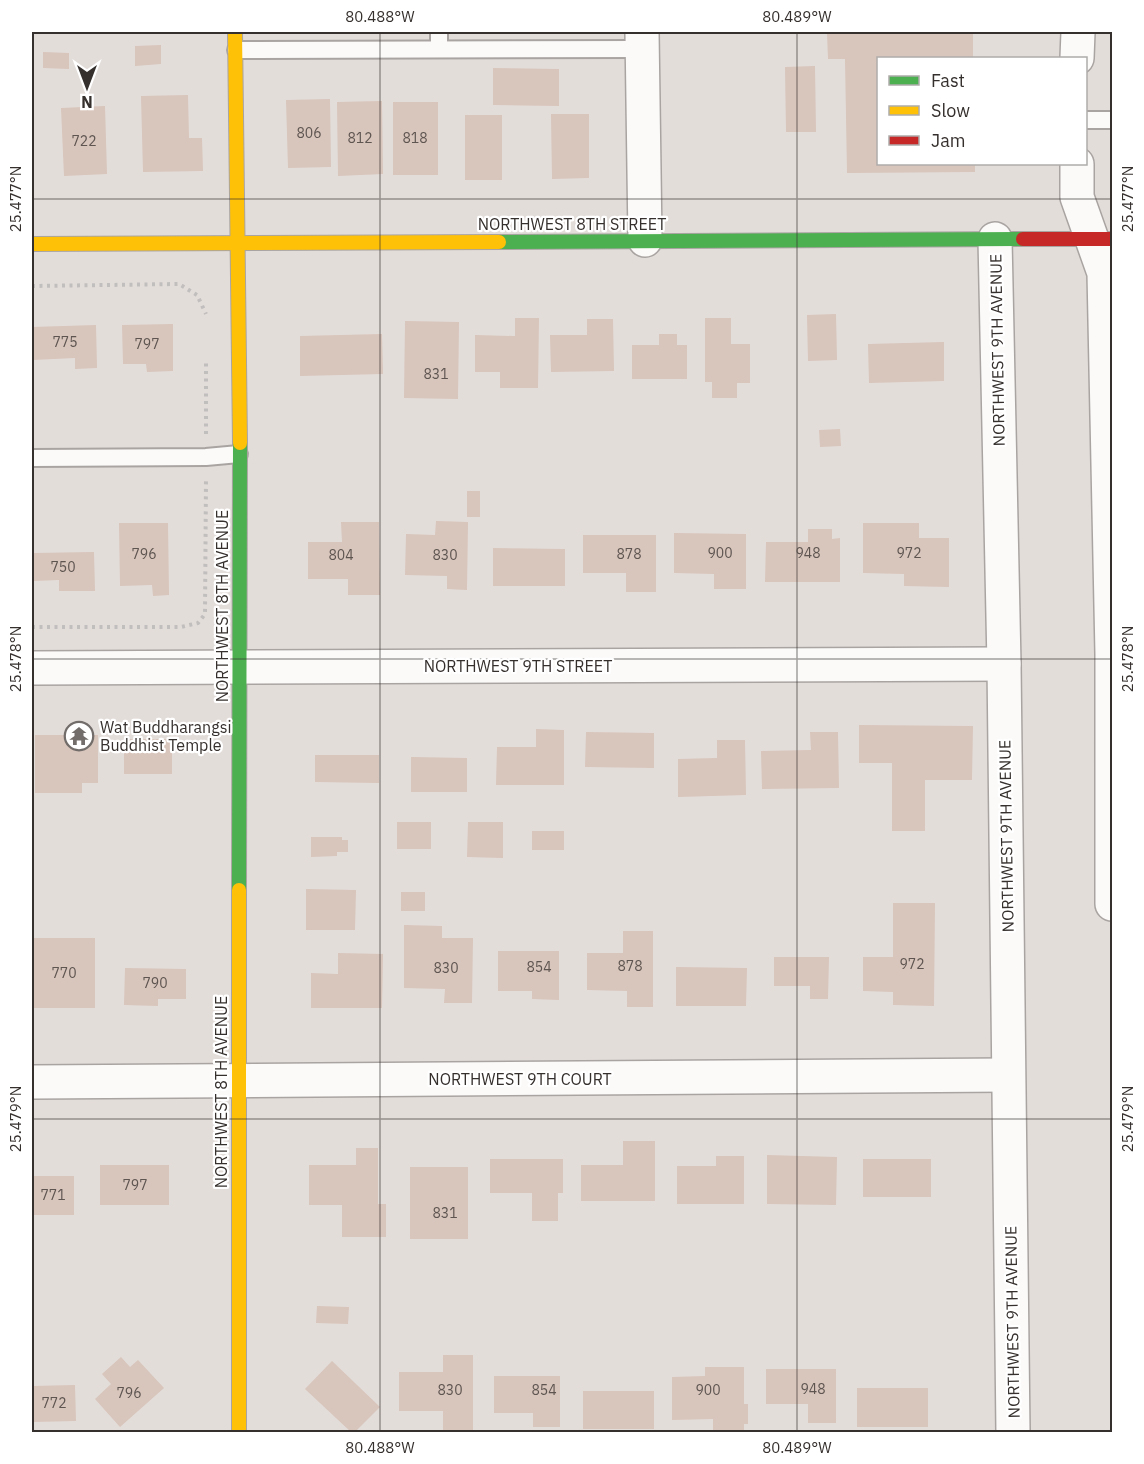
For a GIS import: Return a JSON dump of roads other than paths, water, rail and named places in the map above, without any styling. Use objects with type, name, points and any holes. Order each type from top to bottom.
[{"type":"street","name":"NORTHWEST 8TH AVENUE","points":[[235,32],[240,242],[237,1081],[239,1432]]},
{"type":"street","points":[[1077,57],[1078,32]]},
{"type":"street","points":[[642,40],[645,240]]},
{"type":"street","points":[[1077,165],[1077,197],[1102,239],[1104,273],[1112,654],[1113,904]]},
{"type":"street","name":"NORTHWEST 9TH AVENUE","points":[[994,239],[1004,664],[1013,1432]]},
{"type":"street","name":"NORTHWEST 8TH STREET","points":[[32,244],[1102,239]]},
{"type":"street","name":"NORTHWEST 9TH STREET","points":[[32,668],[1004,664]]},
{"type":"street","name":"NORTHWEST 9TH COURT","points":[[32,1082],[1008,1075]]},
{"type":"lane","points":[[439,32],[439,49]]},
{"type":"lane","points":[[236,50],[439,49],[642,40]]},
{"type":"lane","points":[[1087,120],[1113,120]]},
{"type":"lane","points":[[32,458],[206,457],[239,454]]},
{"type":"place","name":"Wat Buddharangsi Buddhist Temple","points":[[79,736]]}]
